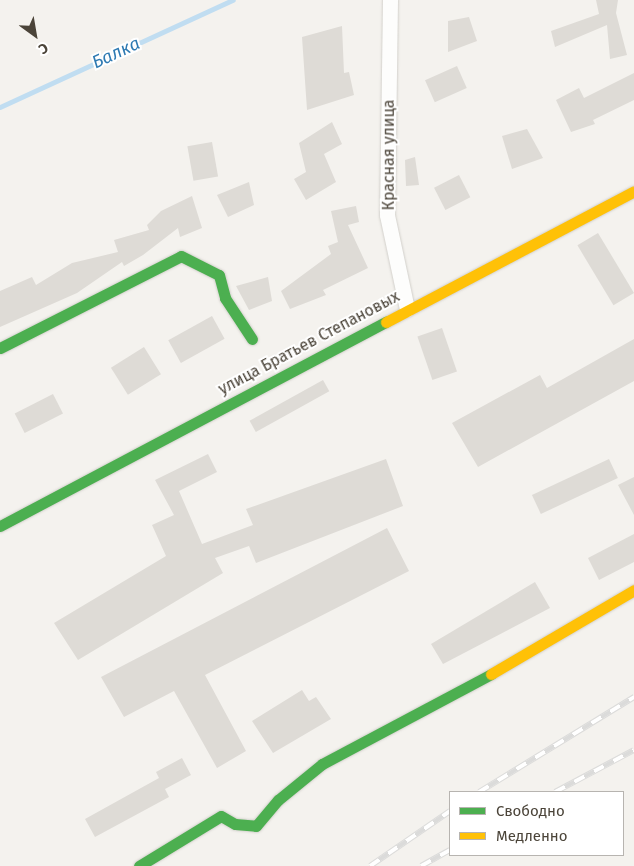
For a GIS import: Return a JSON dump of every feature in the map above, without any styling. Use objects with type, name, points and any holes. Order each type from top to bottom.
[{"type":"street","name":"Красная улица","points":[[390,0],[387,215],[407,309]]},
{"type":"street","name":"улица Братьев Степановых","points":[[0,526],[407,309],[634,191]]},
{"type":"street","points":[[0,348],[181,256],[219,275],[226,298],[252,339]]},
{"type":"street","points":[[139,866],[221,816],[236,824],[256,826],[278,800],[352,746],[464,690],[634,590]]},
{"type":"building","points":[[596,0],[618,0],[616,13],[627,55],[610,59],[607,25],[555,47],[551,31],[599,14]]},
{"type":"building","points":[[469,17],[477,41],[448,52],[448,21]]},
{"type":"building","points":[[342,26],[344,73],[349,72],[354,95],[307,110],[302,37]]},
{"type":"building","points":[[457,66],[467,88],[435,102],[425,80]]},
{"type":"building","points":[[634,73],[634,100],[593,120],[595,124],[571,132],[556,100],[579,88],[584,98]]},
{"type":"building","points":[[332,122],[342,144],[324,154],[336,182],[306,200],[294,179],[306,172],[299,143]]},
{"type":"building","points":[[527,129],[543,158],[512,169],[502,136]]},
{"type":"building","points":[[212,142],[218,176],[193,181],[187,146]]},
{"type":"building","points":[[415,157],[419,185],[406,186],[405,160]]},
{"type":"building","points":[[459,175],[470,197],[445,210],[434,188]]},
{"type":"building","points":[[249,182],[254,205],[228,217],[217,195]]},
{"type":"building","points":[[192,196],[202,228],[180,237],[178,228],[143,255],[124,266],[122,262],[77,293],[0,327],[0,291],[32,277],[36,285],[72,263],[118,252],[114,240],[149,230],[147,225],[161,211]]},
{"type":"building","points":[[356,206],[359,222],[348,225],[368,268],[323,290],[326,295],[290,309],[281,291],[331,254],[328,246],[338,242],[331,211]]},
{"type":"building","points":[[598,233],[634,293],[613,305],[577,245]]},
{"type":"building","points":[[268,277],[272,301],[249,310],[236,286]]},
{"type":"building","points":[[212,316],[225,339],[181,363],[168,340]]},
{"type":"building","points":[[442,328],[457,371],[432,380],[417,336]]},
{"type":"building","points":[[634,339],[634,381],[478,467],[452,423],[540,375],[547,388]]},
{"type":"building","points":[[144,347],[161,374],[128,395],[111,368]]},
{"type":"building","points":[[323,380],[329,391],[256,432],[250,421]]},
{"type":"building","points":[[53,394],[63,414],[25,433],[15,414]]},
{"type":"building","points":[[208,454],[217,472],[179,491],[202,544],[253,525],[246,509],[386,459],[403,506],[256,563],[249,546],[215,558],[223,573],[78,660],[54,623],[166,556],[152,525],[174,515],[155,480]]},
{"type":"building","points":[[609,459],[618,478],[541,514],[532,495]]},
{"type":"building","points":[[634,477],[634,515],[618,485]]},
{"type":"building","points":[[387,528],[409,571],[205,675],[246,751],[217,768],[174,691],[124,717],[101,677]]},
{"type":"building","points":[[634,534],[634,562],[599,580],[588,558]]},
{"type":"building","points":[[535,582],[550,608],[443,664],[431,644]]},
{"type":"building","points":[[302,690],[309,701],[316,697],[331,719],[273,753],[252,721]]},
{"type":"building","points":[[182,758],[191,775],[165,789],[169,797],[95,837],[85,819],[159,778],[156,772]]},
{"type":"waterway","name":"Балка","points":[[0,107],[233,0]]},
{"type":"railway","points":[[481,791],[634,697]]},
{"type":"railway","points":[[557,791],[634,750]]},
{"type":"railway","points":[[370,866],[449,812]]},
{"type":"railway","points":[[421,866],[449,851]]},
{"type":"traffic: fast","points":[[0,348],[181,256],[219,275],[225,298],[252,339]]},
{"type":"traffic: fast","points":[[0,526],[386,322]]},
{"type":"traffic: fast","points":[[139,866],[221,816],[235,824],[256,826],[278,800],[322,764],[491,674]]},
{"type":"traffic: slow","points":[[386,322],[634,191]]},
{"type":"traffic: slow","points":[[491,674],[634,590]]}]
